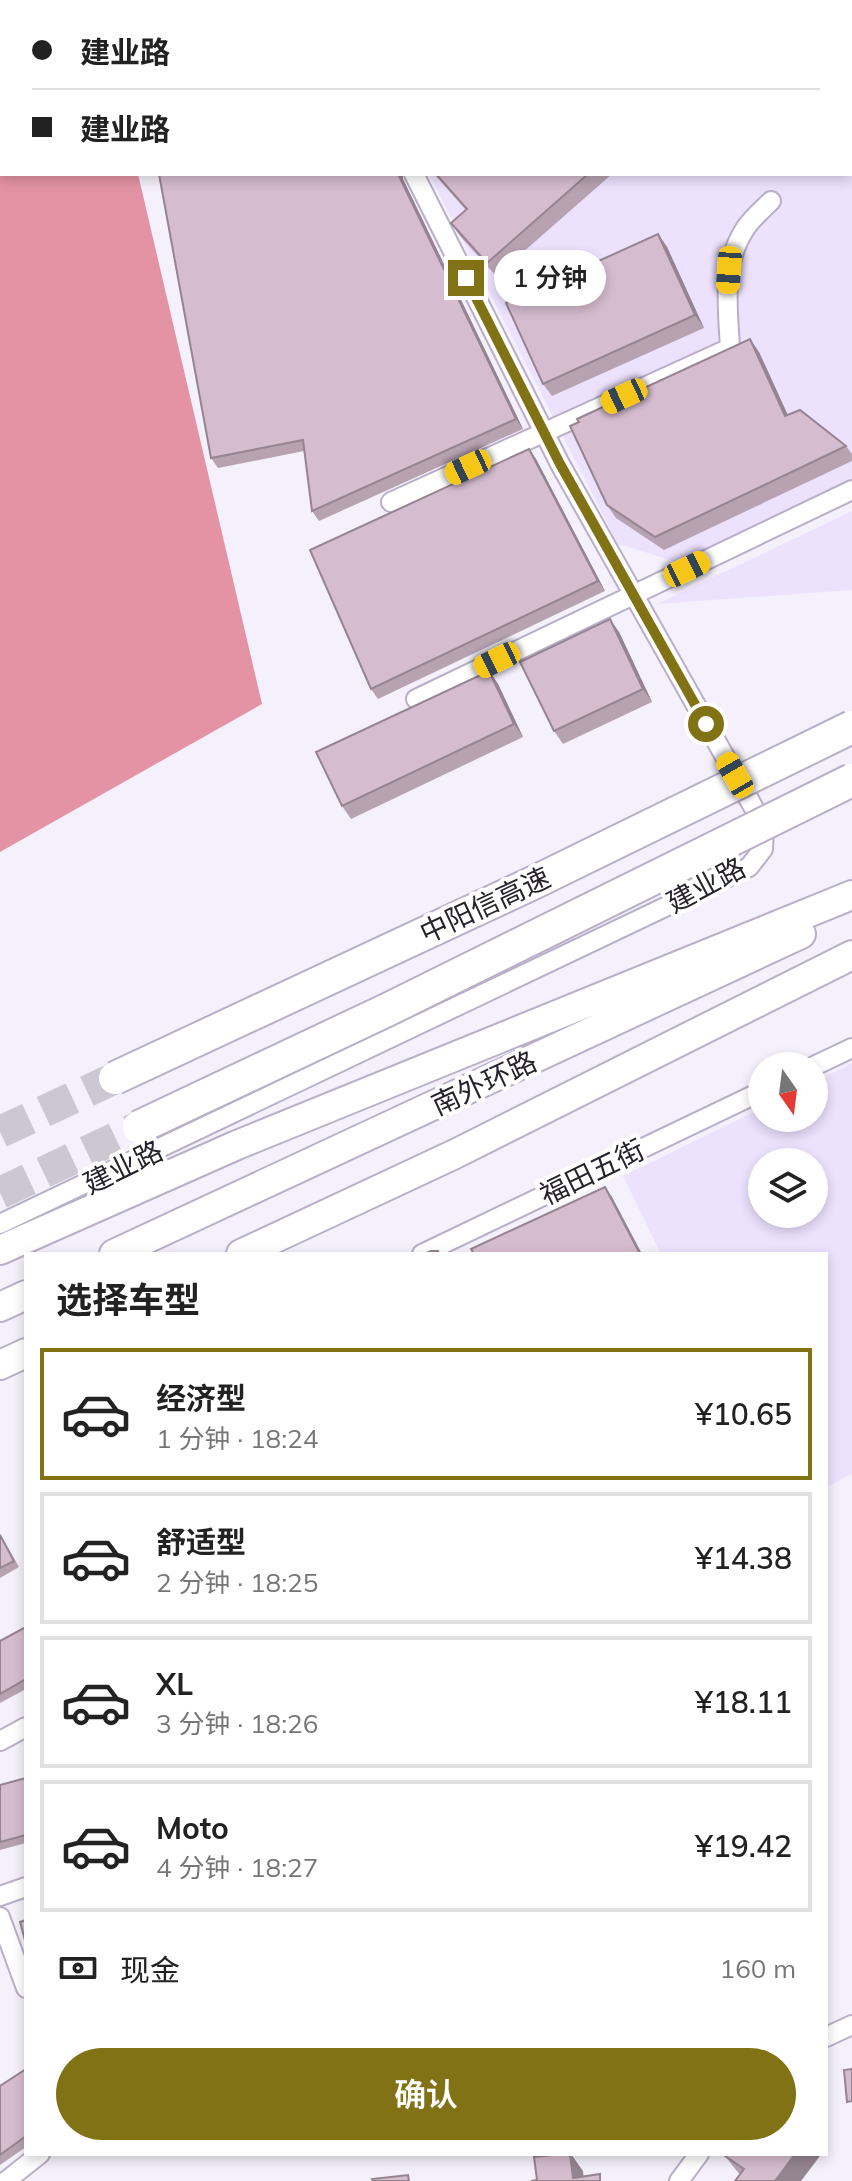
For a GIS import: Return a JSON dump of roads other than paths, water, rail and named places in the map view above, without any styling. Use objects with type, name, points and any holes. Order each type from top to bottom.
[{"type":"highway","name":"中阳信高速","points":[[115,1078],[535,882],[852,727]]},
{"type":"highway","name":"中阳信高速","points":[[139,1127],[389,1009],[852,780]]},
{"type":"highway","points":[[0,1250],[237,1145],[852,895]]},
{"type":"highway","name":"南外环路","points":[[118,1252],[852,910]]},
{"type":"highway","name":"南外环路","points":[[245,1252],[455,1154],[852,955]]},
{"type":"highway","points":[[0,1307],[24,1296]]},
{"type":"highway","points":[[0,1365],[24,1354]]},
{"type":"street","name":"建业路","points":[[0,1224],[749,867],[763,849],[764,826],[544,433],[415,176]]},
{"type":"street","points":[[391,502],[730,348],[727,292],[733,252],[745,228],[771,201]]},
{"type":"street","points":[[416,699],[852,490]]},
{"type":"street","points":[[828,1059],[852,1048]]},
{"type":"street","name":"福田五街","points":[[450,1248],[748,1098]]},
{"type":"street","points":[[0,1741],[24,1728]]},
{"type":"street","points":[[0,1896],[24,1888]]},
{"type":"street","points":[[0,1917],[24,1983]]},
{"type":"street","points":[[828,2036],[852,2025]]},
{"type":"street","points":[[6,2181],[37,2156]]},
{"type":"street","points":[[679,2181],[698,2156]]},
{"type":"tunnel","points":[[0,1132],[115,1078]]},
{"type":"tunnel","points":[[0,1193],[139,1127]]}]
